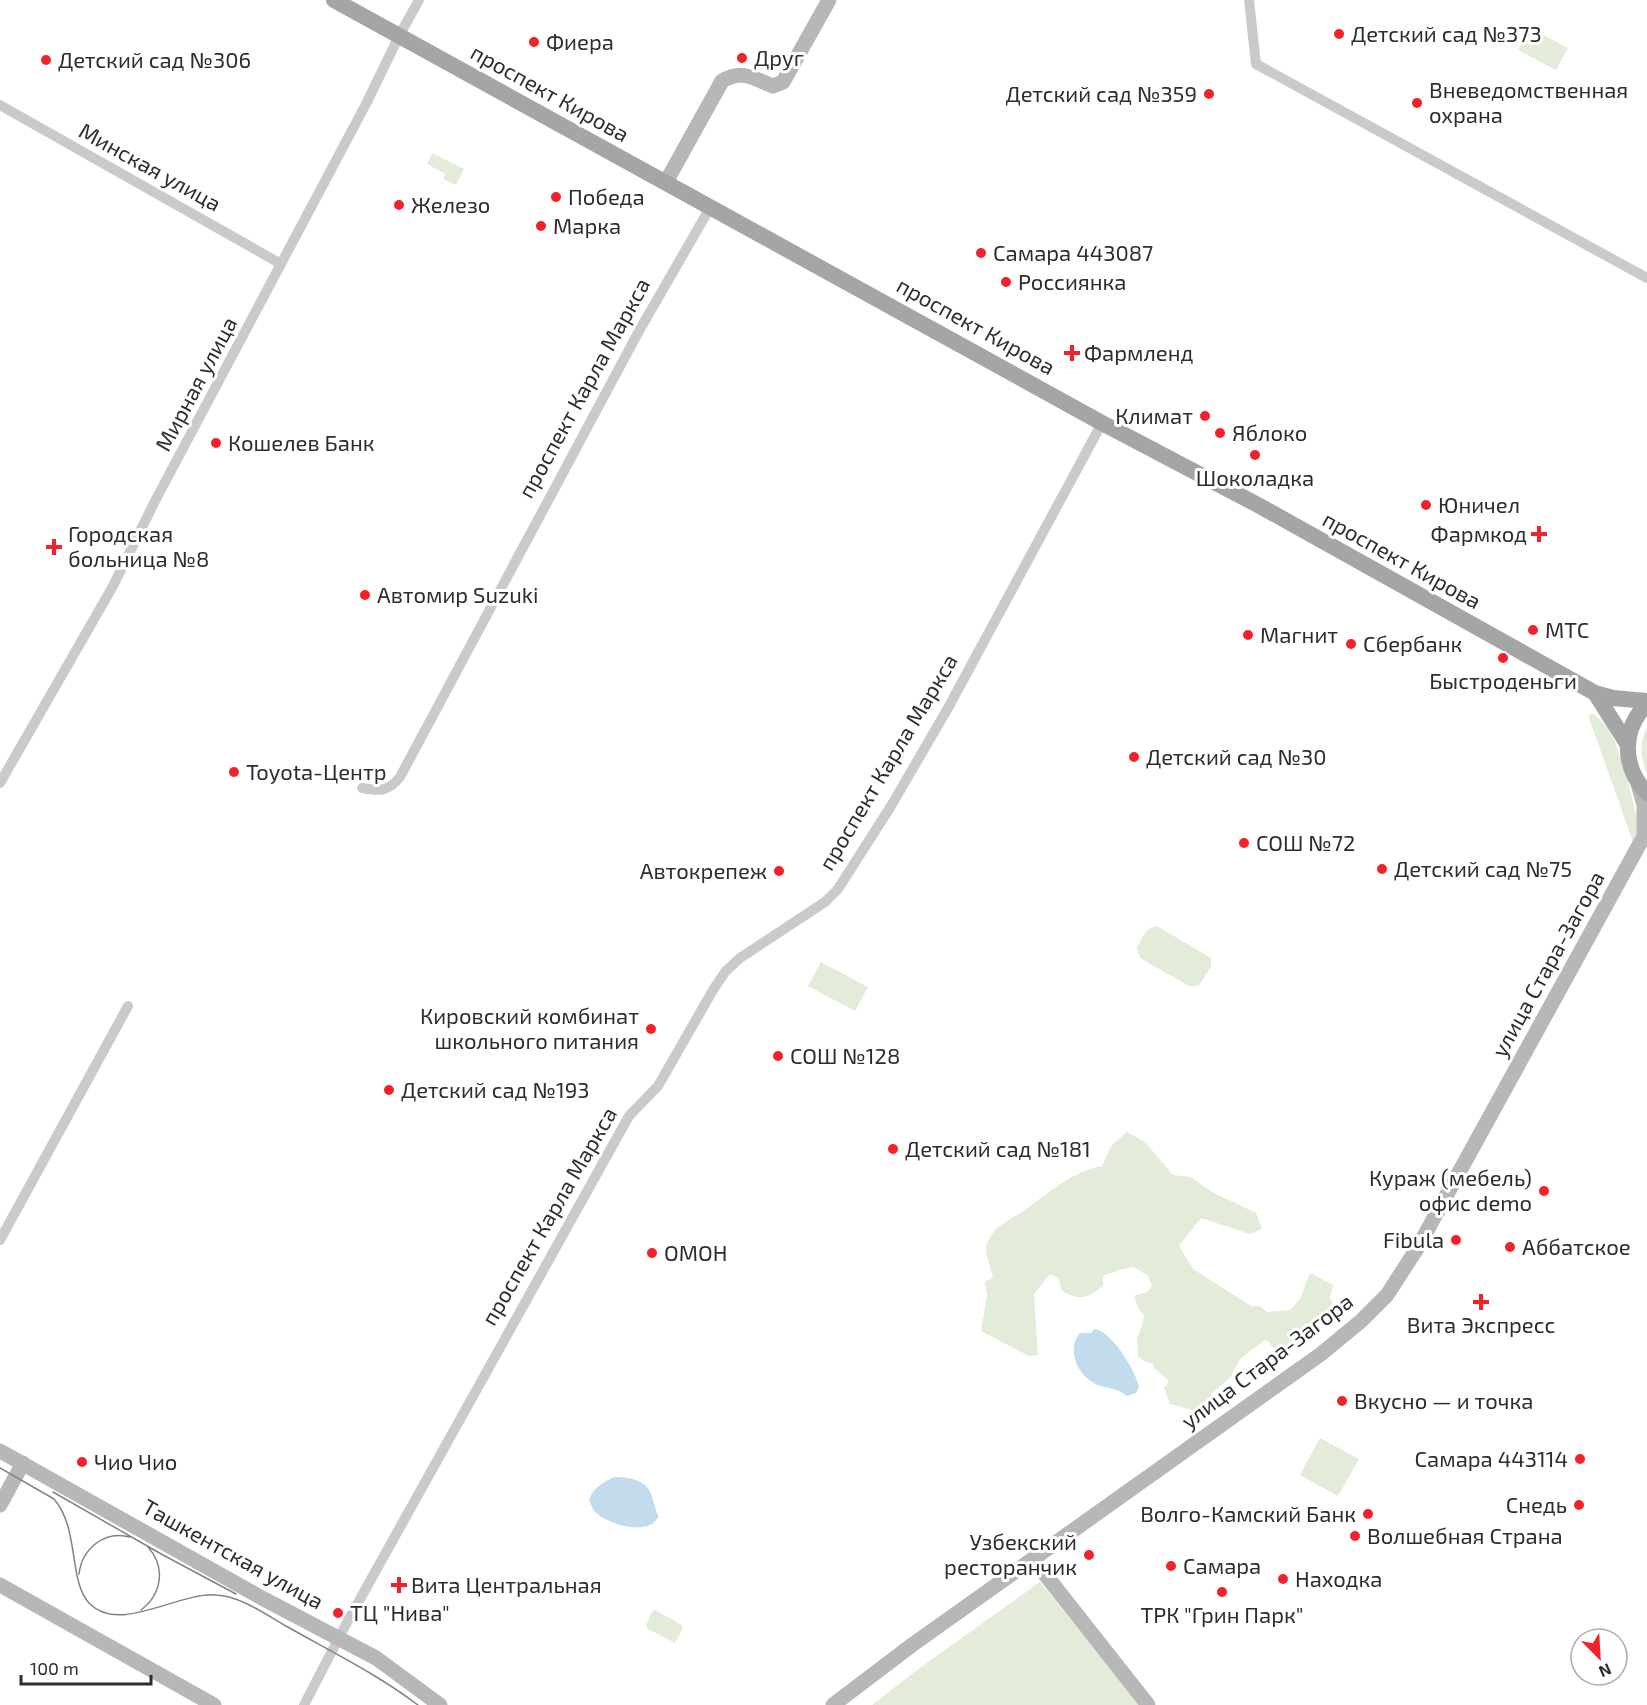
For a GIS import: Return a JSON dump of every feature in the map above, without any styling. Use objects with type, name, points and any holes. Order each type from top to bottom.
[{"type":"main road","name":"проспект Кирова","points":[[334,0],[1102,423],[1258,505],[1595,693]]},
{"type":"main road","points":[[666,182],[722,81],[733,75],[743,74],[773,86],[783,81],[829,0]]},
{"type":"main road","points":[[1595,693],[1647,703],[1628,735],[1632,770],[1643,789],[1645,835]]},
{"type":"main road","points":[[1595,693],[1628,745]]},
{"type":"main road","name":"улица Стара-Загора","points":[[833,1705],[912,1645],[1321,1354],[1355,1326],[1386,1295],[1418,1247],[1645,835]]},
{"type":"main road","name":"Ташкентская улица","points":[[0,1451],[252,1592],[376,1658],[440,1705]]},
{"type":"main road","points":[[0,1505],[23,1463]]},
{"type":"main road","points":[[1033,1559],[1148,1705]]},
{"type":"main road","points":[[0,1585],[214,1705]]},
{"type":"street","name":"Мирная улица","points":[[0,783],[113,586],[155,501],[282,264],[419,0]]},
{"type":"street","points":[[1249,0],[1256,64],[1647,278]]},
{"type":"street","name":"Минская улица","points":[[0,105],[282,264]]},
{"type":"street","name":"проспект Карла Маркса","points":[[362,788],[379,791],[392,786],[400,777],[407,760],[639,331],[711,206]]},
{"type":"street","name":"проспект Карла Маркса","points":[[304,1705],[629,1116],[658,1086],[725,972],[749,951],[825,902],[838,889],[891,806],[961,685],[1102,423]]},
{"type":"street","points":[[0,1240],[128,1006]]},
{"type":"green space","points":[[1530,28],[1568,48],[1556,70],[1518,50]]},
{"type":"green space","points":[[432,153],[464,169],[456,185],[443,179],[445,174],[427,164]]},
{"type":"green space","points":[[1594,714],[1607,727],[1626,773],[1639,827],[1633,842],[1588,715]]},
{"type":"green space","points":[[1647,727],[1647,774],[1641,750]]},
{"type":"green space","points":[[1157,926],[1211,958],[1211,967],[1199,985],[1191,987],[1140,958],[1137,948],[1142,937],[1147,931]]},
{"type":"green space","points":[[821,962],[868,987],[855,1011],[808,986]]},
{"type":"green space","points":[[1127,1132],[1145,1142],[1173,1175],[1191,1177],[1212,1192],[1256,1213],[1262,1229],[1250,1234],[1201,1218],[1179,1246],[1193,1269],[1251,1306],[1260,1306],[1267,1312],[1290,1310],[1300,1299],[1310,1273],[1333,1285],[1330,1297],[1335,1309],[1278,1353],[1266,1339],[1240,1359],[1230,1378],[1211,1394],[1212,1402],[1199,1412],[1170,1404],[1164,1388],[1169,1381],[1155,1369],[1152,1363],[1145,1362],[1138,1356],[1137,1338],[1144,1315],[1138,1308],[1134,1296],[1147,1292],[1152,1286],[1148,1276],[1134,1267],[1103,1276],[1103,1286],[1092,1294],[1082,1297],[1072,1296],[1061,1290],[1059,1279],[1050,1274],[1034,1294],[1038,1355],[1029,1356],[981,1331],[987,1296],[985,1282],[993,1277],[986,1249],[991,1236],[1001,1225],[1061,1183],[1102,1166],[1111,1146]]},
{"type":"green space","points":[[1320,1438],[1359,1459],[1338,1496],[1300,1475]]},
{"type":"green space","points":[[1040,1582],[1140,1705],[872,1705],[917,1670]]},
{"type":"green space","points":[[655,1610],[682,1625],[683,1628],[675,1643],[648,1629],[646,1625]]},
{"type":"water","points":[[1094,1329],[1108,1336],[1122,1352],[1137,1380],[1139,1387],[1136,1393],[1127,1396],[1117,1390],[1096,1384],[1086,1378],[1078,1366],[1074,1352],[1076,1339],[1080,1333],[1091,1333]]},
{"type":"water","points":[[614,1477],[636,1480],[649,1489],[659,1517],[653,1524],[646,1527],[623,1526],[601,1517],[595,1511],[589,1500],[593,1492]]},
{"type":"tram line","points":[[0,1468],[54,1499],[68,1525],[83,1594],[90,1604],[102,1612],[117,1615],[133,1614],[184,1599],[225,1596],[252,1606],[353,1663],[418,1705]]},
{"type":"tram line","points":[[53,1492],[236,1594]]},
{"type":"tram line","points":[[79,1574],[85,1557],[96,1544],[111,1536],[130,1537]]},
{"type":"tram line","points":[[141,1610],[153,1596],[159,1580],[157,1563],[148,1547]]},
{"type":"place","name":"Детский сад №373","points":[[1339,34]]},
{"type":"place","name":"Фиера","points":[[534,42]]},
{"type":"place","name":"Друг","points":[[742,58]]},
{"type":"place","name":"Детский сад №306","points":[[46,60]]},
{"type":"place","name":"Детский сад №359","points":[[1209,94]]},
{"type":"place","name":"Вневедомственная охрана","points":[[1417,103]]},
{"type":"place","name":"Победа","points":[[556,197]]},
{"type":"place","name":"Железо","points":[[399,205]]},
{"type":"place","name":"Марка","points":[[541,226]]},
{"type":"place","name":"Самара 443087","points":[[981,253]]},
{"type":"place","name":"Россиянка","points":[[1006,282]]},
{"type":"place","name":"Фармленд","points":[[1072,353]]},
{"type":"place","name":"Климат","points":[[1205,416]]},
{"type":"place","name":"Яблоко","points":[[1220,433]]},
{"type":"place","name":"Кошелев Банк","points":[[216,443]]},
{"type":"place","name":"Шоколадка","points":[[1255,455]]},
{"type":"place","name":"Юничел","points":[[1426,505]]},
{"type":"place","name":"Фармкод","points":[[1539,534]]},
{"type":"place","name":"Городская больница №8","points":[[54,547]]},
{"type":"place","name":"Автомир Suzuki","points":[[365,595]]},
{"type":"place","name":"МТС","points":[[1533,630]]},
{"type":"place","name":"Магнит","points":[[1248,635]]},
{"type":"place","name":"Сбербанк","points":[[1351,644]]},
{"type":"place","name":"Быстроденьги","points":[[1503,658]]},
{"type":"place","name":"Детский сад №30","points":[[1134,757]]},
{"type":"place","name":"Toyota-Центр","points":[[234,772]]},
{"type":"place","name":"СОШ №72","points":[[1244,843]]},
{"type":"place","name":"Детский сад №75","points":[[1382,869]]},
{"type":"place","name":"Автокрепеж","points":[[779,871]]},
{"type":"place","name":"Кировский комбинат школьного питания","points":[[651,1029]]},
{"type":"place","name":"СОШ №128","points":[[778,1056]]},
{"type":"place","name":"Детский сад №193","points":[[389,1090]]},
{"type":"place","name":"Детский сад №181","points":[[893,1149]]},
{"type":"place","name":"Кураж (мебель) офис demo","points":[[1544,1191]]},
{"type":"place","name":"Fibula","points":[[1456,1240]]},
{"type":"place","name":"Аббатское","points":[[1510,1247]]},
{"type":"place","name":"ОМОН","points":[[652,1253]]},
{"type":"place","name":"Вита Экспресс","points":[[1481,1302]]},
{"type":"place","name":"Вкусно — и точка","points":[[1342,1401]]},
{"type":"place","name":"Самара 443114","points":[[1580,1459]]},
{"type":"place","name":"Чио Чио","points":[[82,1462]]},
{"type":"place","name":"Снедь","points":[[1579,1505]]},
{"type":"place","name":"Волго-Камский Банк","points":[[1368,1514]]},
{"type":"place","name":"Волшебная Страна","points":[[1355,1536]]},
{"type":"place","name":"Узбекский ресторанчик","points":[[1089,1555]]},
{"type":"place","name":"Самара","points":[[1171,1566]]},
{"type":"place","name":"Находка","points":[[1283,1579]]},
{"type":"place","name":"Вита Центральная","points":[[399,1585]]},
{"type":"place","name":"ТРК \"Грин Парк\"","points":[[1222,1592]]},
{"type":"place","name":"ТЦ \"Нива\"","points":[[338,1613]]}]
